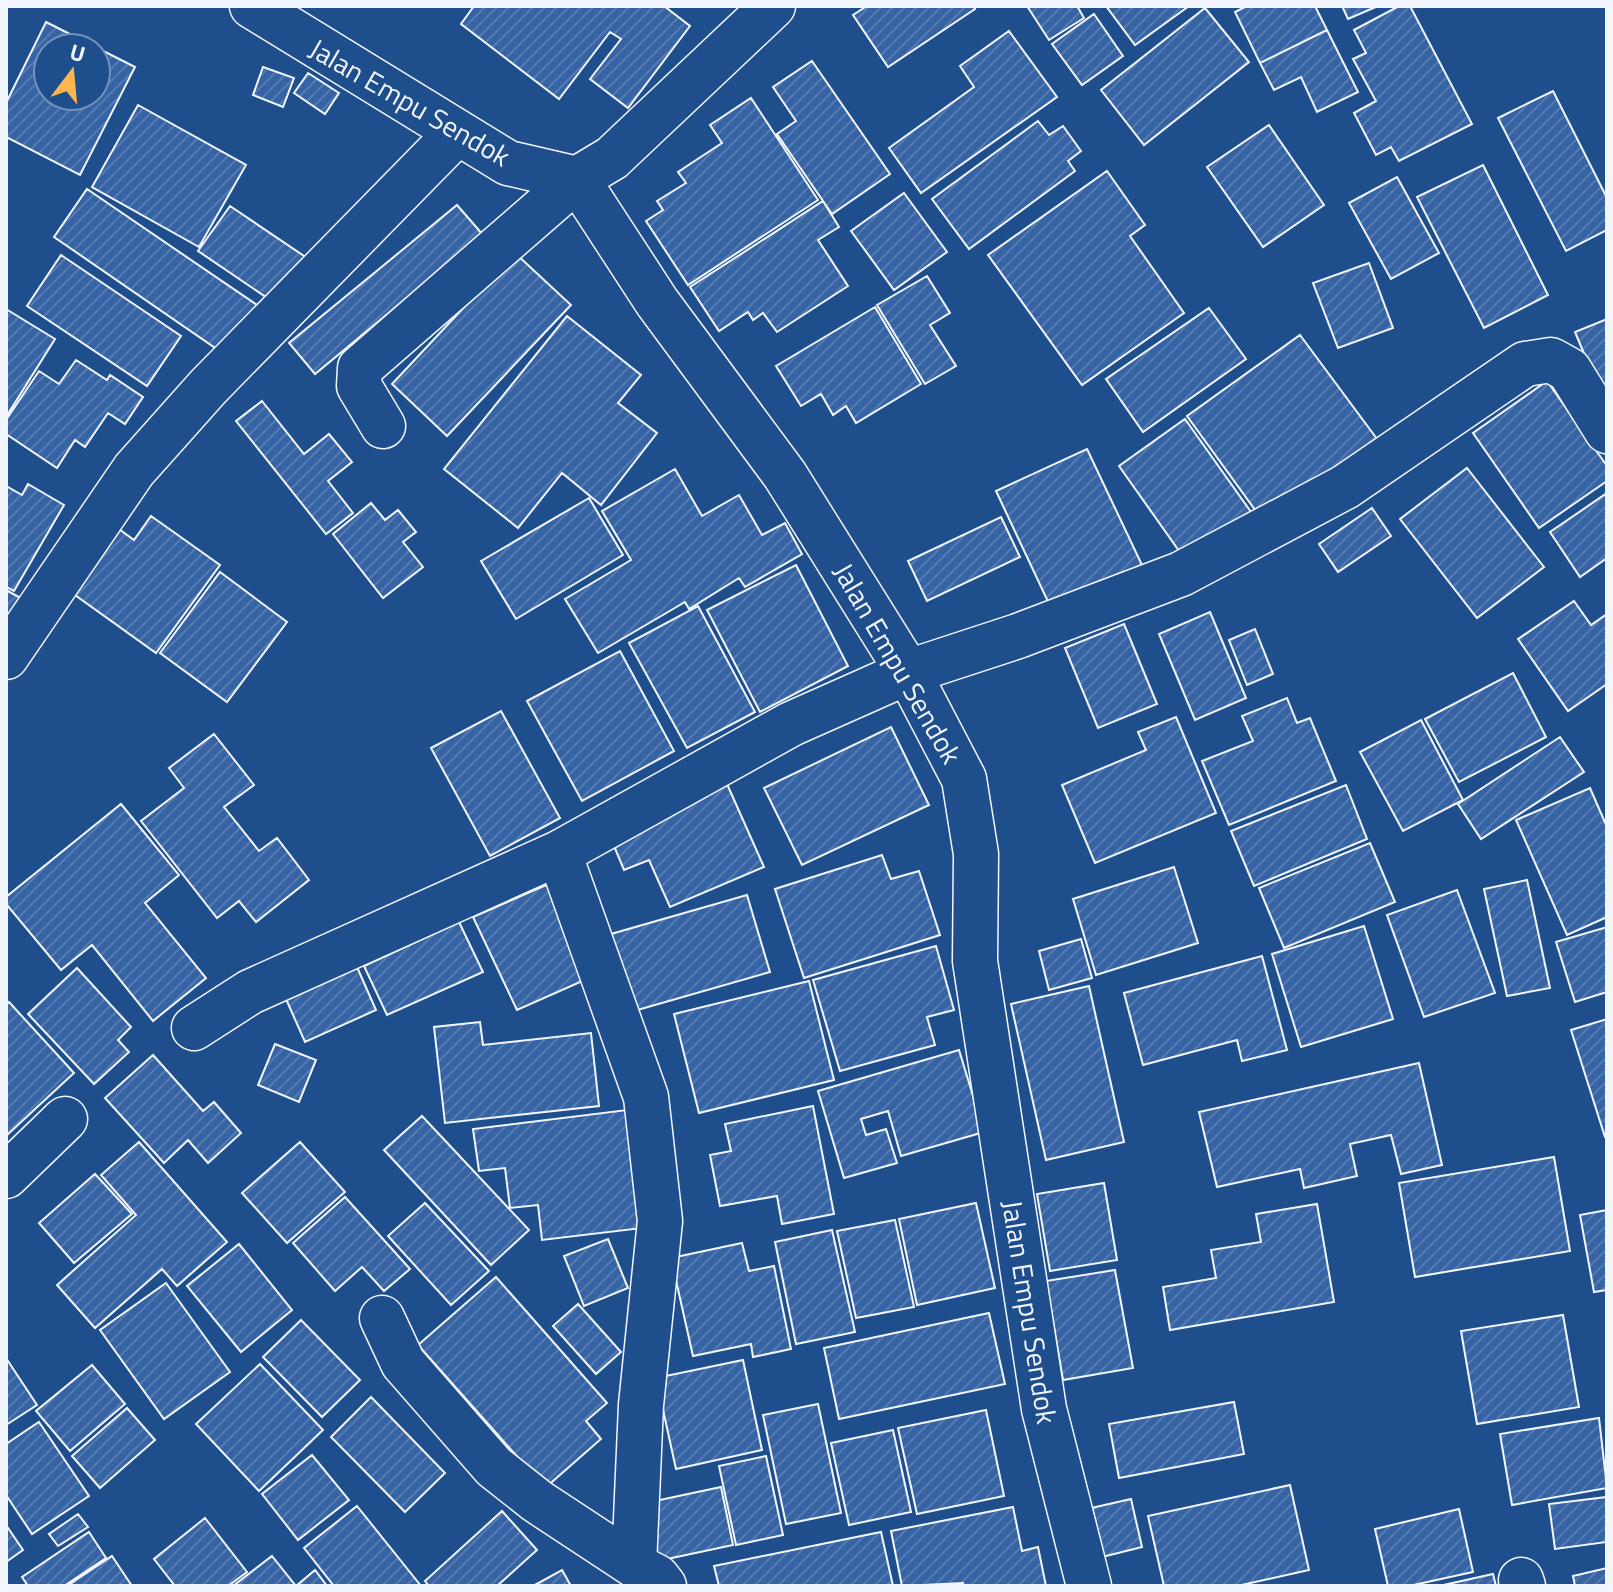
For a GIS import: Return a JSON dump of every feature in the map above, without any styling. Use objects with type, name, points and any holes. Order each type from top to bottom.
[{"type":"street","name":"Jalan Empu Sendok","points":[[252,6],[508,163],[577,179],[657,302],[785,475],[908,672],[964,779],[974,821],[975,961],[1044,1409],[1089,1586]]},
{"type":"street","points":[[383,426],[359,386],[360,368],[577,179],[612,158],[773,6]]},
{"type":"street","points":[[6,657],[134,470],[208,387],[457,133]]},
{"type":"street","points":[[194,1028],[250,992],[559,853],[791,724],[908,672],[1018,636],[1181,574],[1345,487],[1525,364],[1551,360],[1569,370],[1607,431]]},
{"type":"street","points":[[559,853],[646,1097],[660,1221],[641,1405],[649,1575]]},
{"type":"street","points":[[6,1176],[65,1119]]},
{"type":"street","points":[[382,1318],[403,1363],[494,1467],[537,1501],[649,1575]]},
{"type":"building","points":[[474,6],[664,6],[690,26],[628,108],[590,79],[621,39],[610,32],[559,99],[461,24]]},
{"type":"building","points":[[867,6],[973,6],[975,9],[888,67],[853,15]]},
{"type":"building","points":[[1027,6],[1077,6],[1084,18],[1049,40]]},
{"type":"building","points":[[1106,6],[1189,6],[1135,45]]},
{"type":"building","points":[[1247,6],[1315,6],[1327,30],[1260,63],[1235,12]]},
{"type":"building","points":[[1342,6],[1378,6],[1348,19]]},
{"type":"building","points":[[1399,6],[1410,6],[1472,124],[1399,161],[1391,147],[1376,155],[1354,113],[1376,101],[1353,59],[1366,53],[1354,30]]},
{"type":"building","points":[[1205,8],[1249,62],[1144,145],[1101,90]]},
{"type":"building","points":[[1094,14],[1123,56],[1082,85],[1052,44]]},
{"type":"building","points":[[46,22],[66,32],[41,32]]},
{"type":"building","points":[[1327,30],[1358,92],[1317,112],[1301,77],[1274,90],[1260,63]]},
{"type":"building","points":[[1009,31],[1057,97],[921,193],[889,148],[974,87],[960,66]]},
{"type":"building","points":[[32,50],[32,112],[112,112],[112,55],[135,67],[80,175],[6,137],[6,103]]},
{"type":"building","points":[[812,61],[890,174],[832,214],[777,134],[796,121],[773,87]]},
{"type":"building","points":[[263,67],[294,78],[283,107],[253,95]]},
{"type":"building","points":[[308,73],[339,93],[325,114],[294,93]]},
{"type":"building","points":[[1553,91],[1607,198],[1607,230],[1566,251],[1498,118]]},
{"type":"building","points":[[751,98],[818,200],[688,285],[646,221],[663,210],[657,201],[686,183],[678,172],[722,143],[710,125]]},
{"type":"building","points":[[138,105],[246,165],[199,247],[92,187]]},
{"type":"building","points":[[1038,121],[1049,135],[1063,126],[1081,151],[1068,161],[1075,171],[969,249],[932,199]]},
{"type":"building","points":[[1269,125],[1324,205],[1263,247],[1207,167]]},
{"type":"building","points":[[1483,165],[1548,295],[1484,328],[1417,197]]},
{"type":"building","points":[[1107,171],[1145,225],[1130,236],[1184,313],[1082,385],[988,255]]},
{"type":"building","points":[[1397,177],[1439,253],[1391,279],[1349,203]]},
{"type":"building","points":[[87,189],[257,305],[224,354],[54,237]]},
{"type":"building","points":[[904,193],[947,252],[894,290],[851,231]]},
{"type":"building","points":[[823,201],[839,227],[818,240],[848,286],[777,332],[763,313],[753,320],[748,312],[719,331],[690,287]]},
{"type":"building","points":[[457,205],[483,235],[315,374],[289,343]]},
{"type":"building","points":[[230,206],[310,260],[279,306],[198,251]]},
{"type":"building","points":[[515,253],[571,305],[447,436],[392,384]]},
{"type":"building","points":[[61,255],[181,336],[147,386],[27,306]]},
{"type":"building","points":[[1369,263],[1393,328],[1338,348],[1313,283]]},
{"type":"building","points":[[927,276],[950,313],[930,325],[956,366],[925,384],[877,305]]},
{"type":"building","points":[[875,307],[921,384],[856,423],[846,406],[833,415],[821,394],[801,406],[776,366]]},
{"type":"building","points":[[1209,308],[1246,359],[1143,432],[1106,379]]},
{"type":"building","points":[[6,309],[55,339],[6,417]]},
{"type":"building","points":[[567,316],[641,375],[618,403],[657,433],[601,505],[562,473],[518,528],[444,469]]},
{"type":"building","points":[[1607,319],[1607,403],[1605,404],[1575,332]]},
{"type":"building","points":[[1300,335],[1380,443],[1266,525],[1187,416]]},
{"type":"building","points":[[76,360],[107,380],[110,375],[143,397],[125,424],[108,413],[85,447],[75,440],[57,468],[6,434],[6,420],[39,371],[59,384]]},
{"type":"building","points":[[1547,381],[1607,466],[1607,481],[1539,528],[1473,433]]},
{"type":"building","points":[[262,401],[304,454],[329,434],[352,462],[328,481],[353,513],[326,534],[236,421]]},
{"type":"building","points":[[1185,419],[1256,519],[1189,565],[1119,466]]},
{"type":"building","points":[[1087,449],[1142,565],[1051,608],[996,491]]},
{"type":"building","points":[[1467,468],[1544,567],[1477,618],[1400,519]]},
{"type":"building","points":[[675,469],[702,516],[739,495],[762,535],[785,523],[802,554],[745,587],[739,578],[689,609],[685,602],[598,653],[565,599],[631,560],[602,511]]},
{"type":"building","points":[[28,484],[64,505],[14,591],[6,587],[6,486],[22,495]]},
{"type":"building","points":[[1607,493],[1607,558],[1580,577],[1550,532]]},
{"type":"building","points":[[589,498],[623,555],[516,619],[481,561]]},
{"type":"building","points":[[371,503],[385,520],[398,510],[416,532],[403,542],[423,567],[383,598],[333,534]]},
{"type":"building","points":[[1372,508],[1391,536],[1338,572],[1319,544]]},
{"type":"building","points":[[151,516],[220,565],[156,653],[68,590],[116,527],[134,540]]},
{"type":"building","points":[[1001,517],[1020,557],[927,601],[908,561]]},
{"type":"building","points":[[796,565],[848,666],[760,712],[707,610]]},
{"type":"building","points":[[220,572],[287,622],[227,702],[160,653]]},
{"type":"building","points":[[6,590],[26,601],[6,640]]},
{"type":"building","points":[[1574,601],[1591,625],[1607,614],[1607,684],[1568,711],[1518,639]]},
{"type":"building","points":[[698,606],[755,712],[687,748],[629,643]]},
{"type":"building","points":[[1210,612],[1246,698],[1195,720],[1159,634]]},
{"type":"building","points":[[1124,624],[1157,704],[1098,728],[1065,648]]},
{"type":"building","points":[[1255,629],[1273,674],[1247,685],[1229,640]]},
{"type":"building","points":[[620,651],[674,751],[582,801],[527,701]]},
{"type":"building","points":[[1513,673],[1546,737],[1459,782],[1425,719]]},
{"type":"building","points":[[1287,698],[1297,723],[1310,718],[1336,781],[1229,825],[1202,761],[1253,741],[1242,716]]},
{"type":"building","points":[[501,711],[560,818],[490,856],[431,748]]},
{"type":"building","points":[[1176,717],[1216,813],[1095,863],[1062,785],[1146,750],[1138,732]]},
{"type":"building","points":[[1421,720],[1463,800],[1403,831],[1360,752]]},
{"type":"building","points":[[891,727],[929,805],[802,865],[764,788]]},
{"type":"building","points":[[214,734],[254,785],[224,807],[259,851],[277,838],[309,880],[256,922],[239,901],[217,918],[141,821],[184,788],[169,768]]},
{"type":"building","points":[[1560,737],[1584,772],[1481,839],[1458,804]]},
{"type":"building","points":[[727,784],[764,867],[670,907],[649,860],[624,870],[609,834]]},
{"type":"building","points":[[1346,785],[1367,839],[1254,886],[1231,831]]},
{"type":"building","points":[[1590,788],[1607,827],[1607,917],[1567,935],[1516,820]]},
{"type":"building","points":[[121,804],[179,875],[145,903],[206,978],[153,1021],[92,945],[61,970],[6,904],[6,897]]},
{"type":"building","points":[[1370,843],[1395,902],[1284,948],[1259,888]]},
{"type":"building","points":[[882,855],[891,879],[919,871],[940,935],[804,978],[775,889]]},
{"type":"building","points":[[1174,867],[1198,943],[1096,975],[1073,899]]},
{"type":"building","points":[[1527,880],[1550,988],[1507,996],[1484,889]]},
{"type":"building","points":[[553,882],[596,975],[517,1010],[473,917]]},
{"type":"building","points":[[1457,890],[1495,993],[1424,1017],[1387,915]]},
{"type":"building","points":[[747,895],[770,972],[634,1011],[611,934]]},
{"type":"building","points":[[459,922],[483,972],[387,1015],[364,966]]},
{"type":"building","points":[[1364,926],[1393,1019],[1301,1047],[1272,954]]},
{"type":"building","points":[[1607,927],[1607,992],[1575,1002],[1556,942]]},
{"type":"building","points":[[1081,939],[1092,978],[1049,990],[1039,951]]},
{"type":"building","points":[[936,946],[954,1010],[927,1017],[935,1045],[840,1071],[813,980]]},
{"type":"building","points":[[1262,956],[1287,1050],[1242,1061],[1237,1040],[1143,1065],[1124,993]]},
{"type":"building","points":[[357,967],[376,1010],[305,1042],[286,999]]},
{"type":"building","points":[[77,968],[131,1027],[118,1040],[129,1052],[94,1084],[28,1014]]},
{"type":"building","points":[[809,981],[834,1080],[699,1113],[674,1014]]},
{"type":"building","points":[[1089,986],[1124,1142],[1046,1160],[1011,1004]]},
{"type":"building","points":[[9,1002],[74,1073],[6,1136],[6,1005]]},
{"type":"building","points":[[1607,1019],[1607,1137],[1605,1137],[1571,1030]]},
{"type":"building","points":[[480,1022],[483,1045],[591,1033],[599,1106],[445,1123],[434,1027]]},
{"type":"building","points":[[275,1044],[316,1060],[299,1102],[258,1085]]},
{"type":"building","points":[[959,1050],[984,1132],[901,1156],[888,1111],[861,1119],[866,1135],[886,1129],[897,1163],[844,1178],[818,1091]]},
{"type":"building","points":[[153,1055],[203,1111],[214,1102],[241,1133],[208,1163],[188,1140],[164,1163],[105,1098]]},
{"type":"building","points":[[1419,1063],[1442,1165],[1401,1174],[1391,1135],[1350,1144],[1357,1176],[1304,1188],[1300,1169],[1217,1187],[1199,1112]]},
{"type":"building","points":[[813,1106],[834,1214],[782,1224],[777,1196],[720,1206],[710,1155],[731,1151],[725,1124]]},
{"type":"building","points":[[635,1109],[651,1227],[542,1240],[538,1205],[510,1208],[505,1168],[479,1171],[473,1129]]},
{"type":"building","points":[[422,1116],[529,1230],[491,1265],[384,1150]]},
{"type":"building","points":[[139,1142],[227,1242],[177,1286],[162,1269],[95,1328],[57,1285],[136,1215],[101,1175]]},
{"type":"building","points":[[300,1142],[345,1192],[287,1243],[242,1193]]},
{"type":"building","points":[[1554,1157],[1570,1251],[1415,1277],[1399,1183]]},
{"type":"building","points":[[95,1174],[132,1214],[74,1263],[39,1223]]},
{"type":"building","points":[[1104,1183],[1117,1260],[1050,1271],[1037,1194]]},
{"type":"building","points":[[345,1197],[410,1269],[384,1291],[362,1267],[335,1291],[293,1243]]},
{"type":"building","points":[[425,1203],[489,1271],[451,1305],[388,1236]]},
{"type":"building","points":[[976,1203],[995,1288],[917,1305],[899,1219]]},
{"type":"building","points":[[1317,1204],[1334,1302],[1170,1330],[1163,1287],[1216,1278],[1211,1250],[1261,1242],[1256,1214]]},
{"type":"building","points":[[1607,1210],[1607,1290],[1594,1292],[1580,1215]]},
{"type":"building","points":[[895,1220],[914,1307],[856,1318],[837,1231]]},
{"type":"building","points":[[832,1230],[855,1332],[796,1344],[775,1242]]},
{"type":"building","points":[[608,1239],[628,1288],[584,1306],[564,1256]]},
{"type":"building","points":[[742,1243],[749,1271],[774,1266],[791,1349],[753,1357],[751,1344],[693,1356],[671,1258]]},
{"type":"building","points":[[239,1244],[292,1310],[241,1352],[187,1286]]},
{"type":"building","points":[[1115,1270],[1133,1368],[1063,1380],[1046,1281]]},
{"type":"building","points":[[496,1277],[607,1403],[586,1421],[601,1439],[545,1488],[418,1345]]},
{"type":"building","points":[[166,1283],[230,1372],[164,1419],[100,1330]]},
{"type":"building","points":[[578,1304],[621,1352],[596,1374],[553,1326]]},
{"type":"building","points":[[989,1313],[1005,1384],[839,1419],[824,1348]]},
{"type":"building","points":[[1563,1315],[1579,1407],[1477,1424],[1461,1331]]},
{"type":"building","points":[[301,1320],[360,1380],[322,1417],[263,1357]]},
{"type":"building","points":[[6,1358],[37,1405],[6,1425]]},
{"type":"building","points":[[743,1360],[762,1450],[676,1469],[656,1378]]},
{"type":"building","points":[[260,1364],[323,1430],[259,1491],[196,1424]]},
{"type":"building","points":[[92,1365],[125,1404],[70,1451],[36,1411]]},
{"type":"building","points":[[371,1397],[445,1473],[405,1512],[331,1437]]},
{"type":"building","points":[[1234,1402],[1244,1454],[1119,1478],[1109,1424]]},
{"type":"building","points":[[818,1404],[841,1513],[786,1524],[763,1415]]},
{"type":"building","points":[[127,1408],[155,1440],[100,1488],[72,1456]]},
{"type":"building","points":[[986,1410],[1004,1496],[917,1514],[898,1428]]},
{"type":"building","points":[[1599,1418],[1607,1488],[1512,1505],[1500,1434]]},
{"type":"building","points":[[39,1422],[89,1496],[32,1534],[6,1495],[6,1444]]},
{"type":"building","points":[[893,1430],[911,1512],[849,1525],[831,1443]]},
{"type":"building","points":[[312,1455],[349,1500],[298,1540],[262,1494]]},
{"type":"building","points":[[766,1456],[783,1535],[736,1545],[719,1466]]},
{"type":"building","points":[[1290,1485],[1309,1570],[1237,1586],[1164,1586],[1148,1516]]},
{"type":"building","points":[[721,1487],[733,1545],[653,1562],[641,1504]]},
{"type":"building","points":[[1607,1497],[1607,1542],[1555,1549],[1549,1504]]},
{"type":"building","points":[[1131,1499],[1142,1547],[1098,1558],[1087,1509]]},
{"type":"building","points":[[357,1506],[421,1586],[334,1586],[304,1548]]},
{"type":"building","points":[[1013,1507],[1022,1551],[1038,1547],[1046,1586],[964,1586],[963,1583],[902,1586],[891,1531]]},
{"type":"building","points":[[1459,1509],[1473,1572],[1409,1586],[1388,1586],[1375,1529]]},
{"type":"building","points":[[502,1511],[537,1550],[497,1586],[429,1586],[425,1581]]},
{"type":"building","points":[[78,1514],[88,1527],[58,1546],[49,1534]]},
{"type":"building","points":[[205,1518],[247,1572],[228,1586],[175,1586],[154,1559]]},
{"type":"building","points":[[6,1525],[23,1550],[6,1562]]},
{"type":"building","points":[[89,1532],[106,1558],[64,1586],[28,1586],[22,1577]]},
{"type":"building","points":[[881,1532],[893,1586],[719,1586],[714,1566]]},
{"type":"building","points":[[112,1556],[132,1586],[67,1586]]},
{"type":"building","points":[[272,1556],[296,1586],[233,1586]]},
{"type":"building","points":[[1607,1568],[1607,1586],[1575,1586],[1573,1576]]},
{"type":"building","points":[[315,1570],[327,1586],[296,1586]]},
{"type":"building","points":[[562,1570],[571,1586],[533,1586]]},
{"type":"building","points":[[1493,1574],[1496,1586],[1439,1586]]}]
